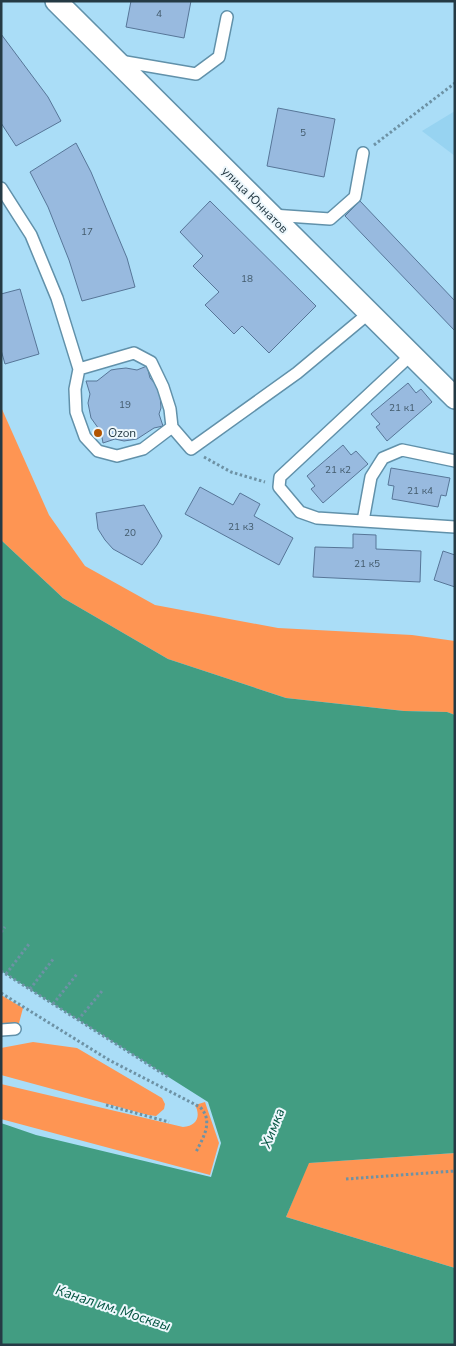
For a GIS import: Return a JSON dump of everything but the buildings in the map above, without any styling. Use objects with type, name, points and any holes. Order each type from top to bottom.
[{"type":"street","name":"улица Юннатов","points":[[56,1],[455,398]]},
{"type":"lane","points":[[116,60],[196,74],[218,57],[226,17]]},
{"type":"lane","points":[[271,215],[330,219],[355,196],[363,153]]},
{"type":"lane","points":[[1,188],[31,235],[57,298],[79,369],[76,388],[76,412],[85,437],[98,451],[116,456],[143,449],[172,427]]},
{"type":"lane","points":[[79,369],[134,353],[150,362],[163,387],[170,409],[172,427],[190,449],[297,373],[368,312]]},
{"type":"lane","points":[[411,355],[280,476],[279,487],[300,512],[317,518],[455,527]]},
{"type":"lane","points":[[363,521],[371,477],[383,458],[402,450],[455,461]]},
{"type":"lane","points":[[1,1030],[15,1029]]},
{"type":"path","points":[[363,153],[455,83]]},
{"type":"path","points":[[190,449],[231,472],[279,487]]},
{"type":"path","points":[[1,932],[5,927]]},
{"type":"path","points":[[6,974],[29,944]]},
{"type":"path","points":[[30,990],[54,958]]},
{"type":"path","points":[[1,971],[168,1077]]},
{"type":"path","points":[[54,1004],[77,974]]},
{"type":"path","points":[[78,1020],[102,991]]},
{"type":"path","points":[[1,993],[109,1060],[200,1108],[206,1116],[207,1128],[196,1152]]},
{"type":"path","points":[[106,1105],[169,1122]]},
{"type":"path","points":[[346,1179],[455,1171]]},
{"type":"shaded area","points":[[455,111],[455,156],[422,131]]},
{"type":"shaded area","points":[[1,407],[49,515],[85,566],[155,605],[278,628],[412,635],[455,641],[455,715],[447,712],[404,711],[286,698],[168,659],[63,598],[1,540]]},
{"type":"shaded area","points":[[1,995],[23,1008],[18,1027],[1,1029]]},
{"type":"shaded area","points":[[33,1042],[77,1048],[162,1098],[165,1104],[164,1109],[156,1116],[148,1115],[1,1075],[1,1048]]},
{"type":"shaded area","points":[[1,1084],[183,1127],[192,1125],[195,1122],[198,1113],[195,1105],[205,1102],[219,1143],[210,1175],[1,1119]]},
{"type":"shaded area","points":[[455,1153],[455,1268],[286,1217],[308,1163]]},
{"type":"water","points":[[1,540],[63,598],[168,659],[286,698],[404,711],[447,712],[455,715],[455,1153],[309,1163],[286,1217],[455,1268],[455,1345],[1,1345],[1,1123],[36,1135],[211,1177],[221,1143],[208,1102],[1,971]]},
{"type":"place","name":"Ozon","points":[[98,433]]},
{"type":"water label","name":"Химка","points":[[273,1128]]},
{"type":"water label","name":"Канал им. Москвы","points":[[113,1308]]}]
